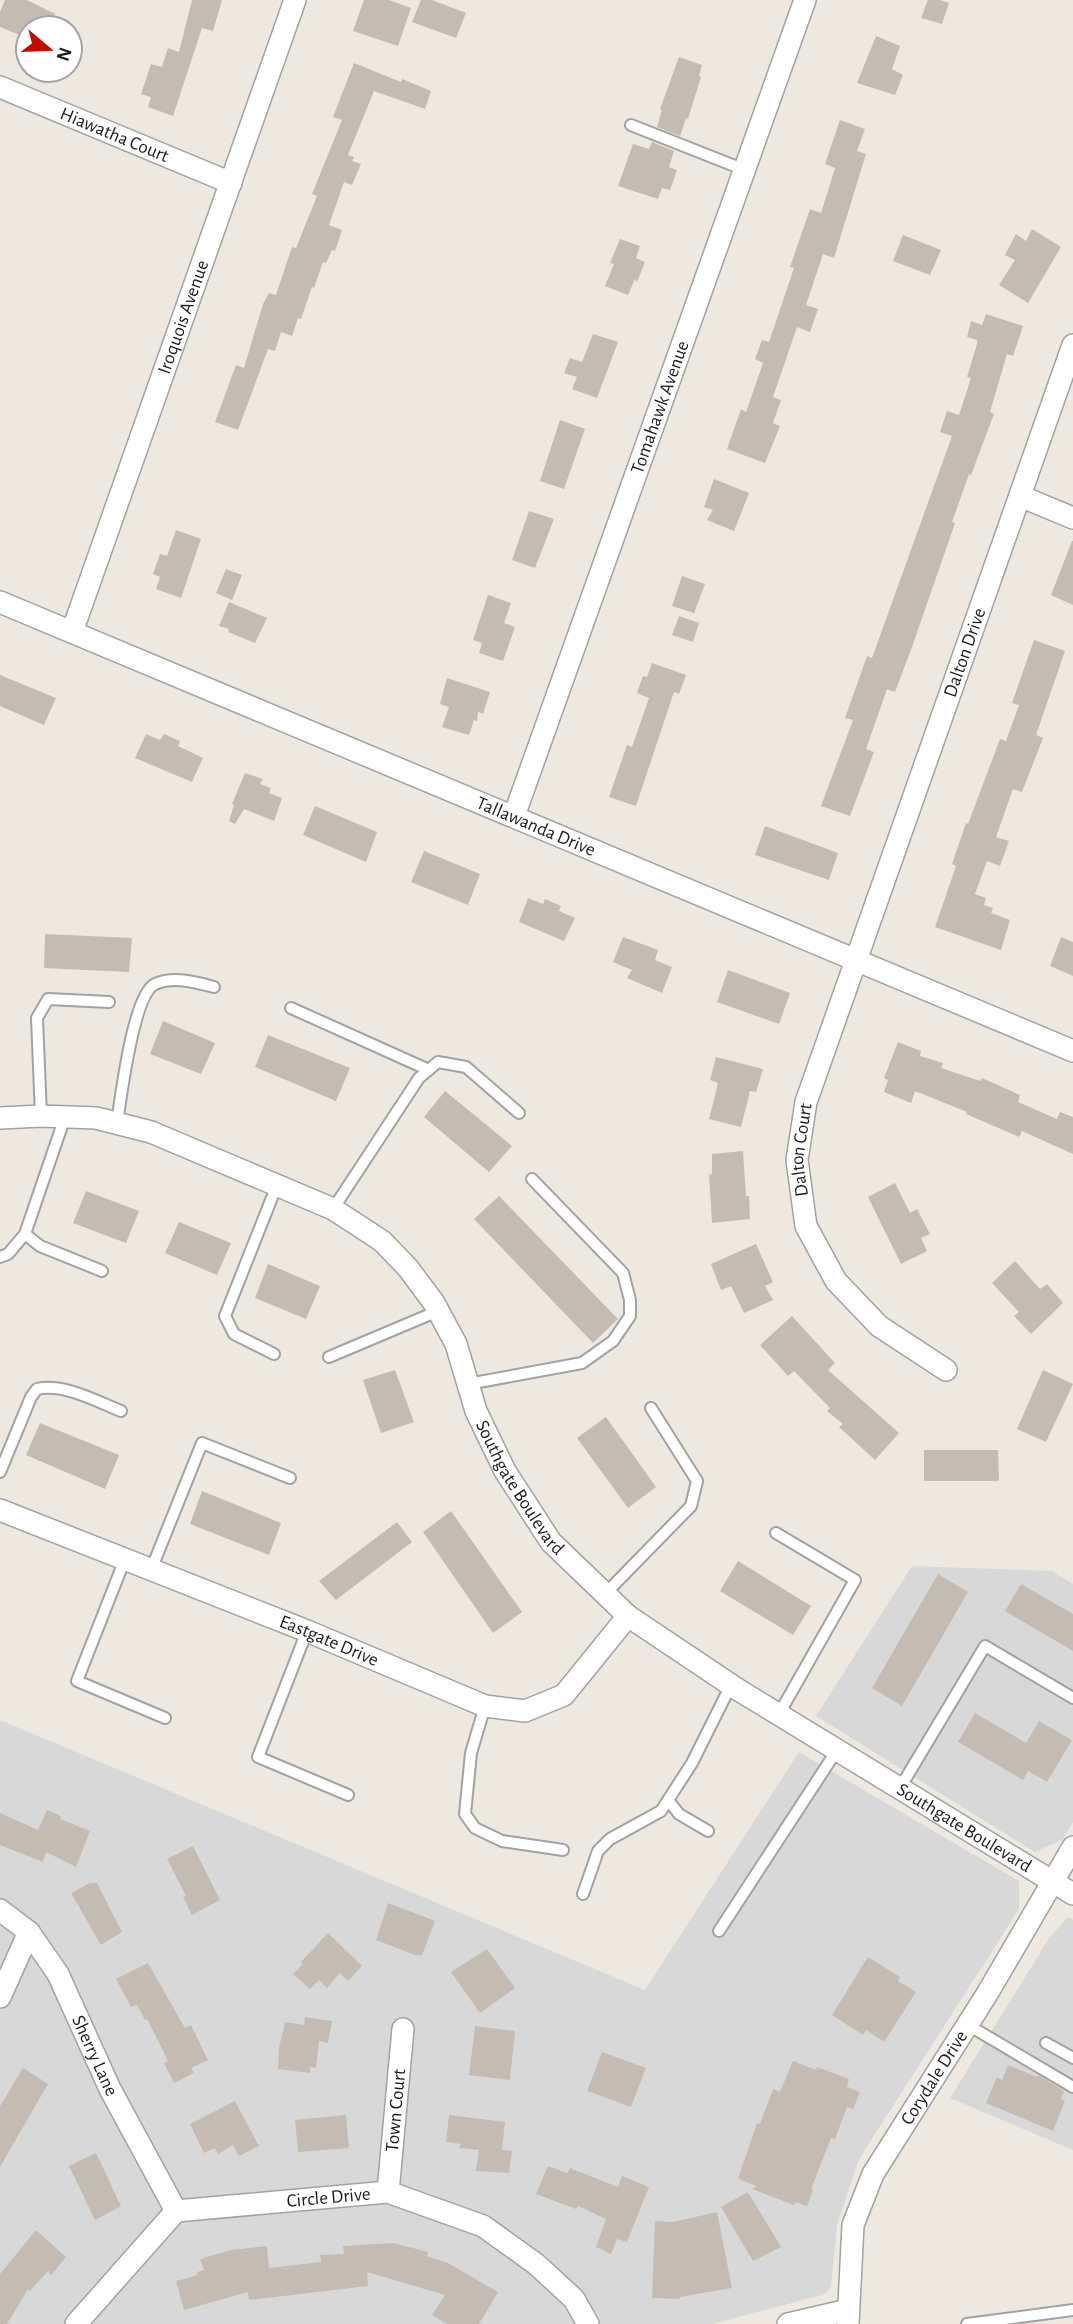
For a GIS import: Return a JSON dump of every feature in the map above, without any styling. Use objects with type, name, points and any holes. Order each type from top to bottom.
[{"type":"street","name":"Iroquois Avenue","points":[[72,632],[295,0]]},
{"type":"street","name":"Tomahawk Avenue","points":[[514,816],[805,0]]},
{"type":"street","name":"Hiawatha Court","points":[[0,87],[231,183]]},
{"type":"street","name":"Dalton Drive","points":[[858,961],[1073,345]]},
{"type":"street","points":[[1020,496],[1073,518]]},
{"type":"street","name":"Tallawanda Drive","points":[[0,602],[1073,1051]]},
{"type":"street","name":"Dalton Court","points":[[858,961],[806,1102],[797,1160],[806,1226],[836,1281],[879,1326],[946,1370]]},
{"type":"street","name":"Southgate Boulevard","points":[[0,1118],[96,1118],[151,1132],[332,1209],[382,1241],[408,1268],[438,1311],[456,1344],[476,1411],[505,1471],[551,1542],[604,1594],[628,1616],[732,1685],[1073,1894]]},
{"type":"street","name":"Eastgate Drive","points":[[0,1510],[307,1631],[485,1706],[525,1711],[564,1695],[628,1616]]},
{"type":"street","name":"Corydale Drive","points":[[848,2317],[853,2225],[873,2174],[968,2025],[1073,1847]]},
{"type":"street","name":"Sherry Lane","points":[[0,1910],[29,1932],[58,1974],[110,2089],[176,2211]]},
{"type":"street","points":[[0,1997],[29,1932]]},
{"type":"street","name":"Town Court","points":[[388,2192],[403,2029]]},
{"type":"street","name":"Circle Drive","points":[[176,2211],[388,2192],[483,2226],[536,2264],[574,2299],[588,2324]]},
{"type":"street","points":[[76,2324],[176,2211]]},
{"type":"street","points":[[788,2324],[848,2317]]},
{"type":"lane","points":[[631,125],[745,170]]},
{"type":"lane","points":[[117,1123],[134,1025],[142,1000],[153,985],[172,980],[214,987]]},
{"type":"lane","points":[[41,1116],[37,1018],[48,999],[109,1002]]},
{"type":"lane","points":[[291,1008],[429,1070]]},
{"type":"lane","points":[[332,1209],[419,1078],[438,1062],[466,1067],[519,1114]]},
{"type":"lane","points":[[0,1257],[8,1255],[25,1234],[65,1117]]},
{"type":"lane","points":[[468,1384],[582,1363],[613,1341],[629,1316],[630,1300],[623,1273],[532,1179]]},
{"type":"lane","points":[[274,1354],[234,1335],[225,1316],[277,1185]]},
{"type":"lane","points":[[25,1234],[40,1246],[102,1271]]},
{"type":"lane","points":[[329,1357],[438,1311]]},
{"type":"lane","points":[[0,1472],[31,1397],[37,1389],[45,1387],[70,1391],[121,1411]]},
{"type":"lane","points":[[604,1594],[691,1506],[697,1481],[651,1408]]},
{"type":"lane","points":[[151,1570],[202,1443],[290,1478]]},
{"type":"lane","points":[[776,1533],[855,1580],[779,1714]]},
{"type":"lane","points":[[125,1559],[77,1681],[165,1718]]},
{"type":"lane","points":[[307,1631],[258,1757],[348,1795]]},
{"type":"lane","points":[[900,1788],[985,1646],[1073,1698]]},
{"type":"lane","points":[[583,1894],[597,1851],[610,1839],[660,1811],[668,1800],[692,1763],[732,1685]]},
{"type":"lane","points":[[485,1706],[471,1753],[465,1814],[475,1828],[502,1841],[563,1850]]},
{"type":"lane","points":[[719,1931],[837,1750]]},
{"type":"lane","points":[[668,1800],[680,1814],[709,1831]]},
{"type":"lane","points":[[968,2025],[1073,2087]]},
{"type":"lane","points":[[1046,2043],[1073,2058]]},
{"type":"lane","points":[[967,2324],[1073,2310]]},
{"type":"shaded area","points":[[912,1566],[1052,1571],[1073,1584],[1073,1822],[1062,1840],[1035,1852],[816,1716]]},
{"type":"shaded area","points":[[0,1720],[645,1990],[799,1752],[1019,1881],[1019,1909],[859,2159],[837,2225],[831,2287],[825,2294],[713,2324],[0,2324]]},
{"type":"shaded area","points":[[1068,1917],[1073,1920],[1073,2150],[950,2098],[1050,1937]]},
{"type":"building","points":[[5,0],[27,0],[55,14],[14,14],[14,33],[0,27],[0,12]]},
{"type":"building","points":[[192,0],[222,0],[213,31],[202,28],[173,116],[148,107],[151,97],[141,94],[151,64],[162,67],[168,48],[179,52]]},
{"type":"building","points":[[364,0],[389,0],[411,8],[398,46],[353,31]]},
{"type":"building","points":[[421,0],[432,0],[466,13],[456,38],[412,22]]},
{"type":"building","points":[[928,0],[949,3],[942,24],[921,18]]},
{"type":"building","points":[[876,36],[900,46],[892,69],[903,75],[895,95],[857,83]]},
{"type":"building","points":[[679,57],[702,65],[688,119],[686,118],[680,136],[657,127],[662,110],[660,109]]},
{"type":"building","points":[[354,63],[431,91],[425,109],[374,91],[348,155],[354,157],[352,161],[361,164],[352,185],[344,182],[329,225],[342,230],[335,251],[332,250],[326,263],[323,262],[292,336],[281,332],[275,351],[268,349],[238,430],[215,422],[236,365],[244,368],[263,304],[269,293],[276,295],[292,247],[296,248],[317,196],[312,194],[342,120],[333,117]]},
{"type":"building","points":[[840,120],[865,129],[857,151],[866,154],[834,258],[823,254],[806,305],[818,309],[810,332],[797,327],[773,397],[781,400],[773,423],[780,426],[765,463],[727,449],[741,409],[746,412],[763,363],[755,359],[762,340],[769,342],[810,209],[821,213],[835,168],[825,164]]},
{"type":"building","points":[[652,142],[674,151],[669,167],[677,170],[670,190],[662,188],[658,199],[618,186],[633,144],[649,149]]},
{"type":"building","points":[[1032,229],[1061,247],[1028,303],[999,285],[1015,260],[1005,255],[1016,234],[1026,241]]},
{"type":"building","points":[[903,235],[941,250],[930,275],[893,261]]},
{"type":"building","points":[[620,239],[640,246],[636,258],[645,262],[628,295],[605,286],[614,264],[610,263]]},
{"type":"building","points":[[986,314],[1023,326],[1013,356],[1007,354],[990,412],[994,414],[952,522],[955,523],[912,647],[895,692],[887,689],[866,749],[874,752],[850,816],[821,806],[853,720],[845,718],[867,656],[872,658],[952,436],[940,432],[947,411],[959,415],[971,378],[967,377],[977,340],[967,337],[971,321],[982,325]]},
{"type":"building","points":[[593,334],[618,342],[597,398],[572,389],[577,377],[564,373],[570,358],[582,362]]},
{"type":"building","points":[[560,420],[585,429],[564,489],[540,481]]},
{"type":"building","points":[[714,479],[749,493],[734,531],[707,520],[713,510],[704,507]]},
{"type":"building","points":[[529,511],[554,519],[535,568],[512,560]]},
{"type":"building","points":[[176,530],[201,539],[181,598],[156,589],[160,577],[153,574],[160,554],[167,556]]},
{"type":"building","points":[[1073,541],[1073,605],[1051,595]]},
{"type":"building","points":[[226,569],[242,575],[232,600],[216,593]]},
{"type":"building","points":[[682,576],[705,584],[694,613],[672,606]]},
{"type":"building","points":[[488,595],[511,603],[504,623],[515,627],[503,661],[479,653],[482,643],[473,640]]},
{"type":"building","points":[[229,602],[267,618],[255,643],[219,626]]},
{"type":"building","points":[[679,616],[699,623],[693,642],[672,635]]},
{"type":"building","points":[[1034,640],[1065,651],[1036,735],[1043,738],[1022,792],[1013,789],[996,837],[1009,841],[1000,866],[987,861],[975,894],[986,898],[984,905],[993,908],[991,913],[1010,920],[1001,950],[935,927],[956,866],[952,864],[966,823],[968,824],[1000,739],[1006,741],[1019,705],[1012,703]]},
{"type":"building","points":[[652,663],[686,675],[679,694],[674,692],[636,806],[609,797],[627,745],[632,747],[649,698],[637,693],[643,676],[647,677]]},
{"type":"building","points":[[0,675],[56,698],[44,725],[0,706]]},
{"type":"building","points":[[447,678],[490,692],[483,714],[478,712],[477,721],[474,720],[469,735],[442,727],[449,707],[440,704]]},
{"type":"building","points":[[146,734],[160,740],[164,734],[180,741],[178,746],[203,758],[192,782],[135,758]]},
{"type":"building","points":[[245,773],[263,779],[260,784],[271,788],[269,793],[282,798],[274,821],[244,809],[235,824],[229,821],[234,805],[232,804]]},
{"type":"building","points":[[315,806],[377,832],[366,862],[303,835]]},
{"type":"building","points":[[765,826],[838,853],[829,880],[755,855]]},
{"type":"building","points":[[424,851],[480,874],[468,905],[411,882]]},
{"type":"building","points":[[528,898],[543,904],[545,899],[561,906],[559,911],[575,918],[564,941],[519,922]]},
{"type":"building","points":[[45,934],[132,938],[129,972],[44,968]]},
{"type":"building","points":[[623,937],[658,950],[655,960],[672,967],[662,993],[627,978],[632,970],[613,962]]},
{"type":"building","points":[[1061,937],[1073,942],[1073,976],[1050,966]]},
{"type":"building","points":[[728,970],[790,993],[779,1024],[717,1002]]},
{"type":"building","points":[[163,1021],[215,1043],[201,1074],[150,1054]]},
{"type":"building","points":[[268,1035],[350,1068],[336,1101],[255,1067]]},
{"type":"building","points":[[898,1042],[921,1051],[920,1056],[943,1063],[941,1068],[980,1081],[982,1078],[1020,1095],[1018,1102],[1057,1119],[1060,1112],[1073,1117],[1073,1154],[1022,1131],[1019,1137],[915,1091],[911,1103],[884,1092],[888,1080],[884,1078]]},
{"type":"building","points":[[716,1057],[763,1069],[756,1092],[750,1091],[741,1127],[709,1119],[718,1083],[710,1080]]},
{"type":"building","points":[[445,1091],[512,1146],[489,1172],[424,1117]]},
{"type":"building","points":[[743,1151],[750,1219],[712,1223],[709,1175],[712,1174],[712,1154]]},
{"type":"building","points":[[895,1183],[910,1213],[917,1209],[930,1234],[921,1238],[927,1251],[901,1264],[868,1197]]},
{"type":"building","points":[[86,1191],[139,1211],[126,1243],[73,1223]]},
{"type":"building","points":[[499,1196],[618,1319],[593,1343],[474,1219]]},
{"type":"building","points":[[179,1222],[231,1243],[217,1275],[165,1253]]},
{"type":"building","points":[[756,1244],[773,1282],[765,1286],[773,1300],[744,1313],[731,1286],[721,1290],[711,1264]]},
{"type":"building","points":[[1015,1261],[1040,1289],[1047,1284],[1063,1303],[1031,1334],[1014,1316],[1019,1312],[992,1283]]},
{"type":"building","points":[[268,1264],[320,1286],[306,1319],[255,1298]]},
{"type":"building","points":[[792,1316],[835,1363],[828,1370],[899,1433],[875,1460],[839,1427],[843,1424],[827,1411],[830,1408],[794,1371],[788,1376],[760,1345]]},
{"type":"building","points":[[395,1370],[414,1422],[381,1433],[363,1380]]},
{"type":"building","points":[[1043,1370],[1073,1384],[1046,1442],[1017,1429]]},
{"type":"building","points":[[606,1417],[656,1487],[628,1508],[577,1438]]},
{"type":"building","points":[[40,1423],[119,1455],[105,1489],[26,1455]]},
{"type":"building","points":[[924,1450],[998,1450],[999,1481],[924,1481]]},
{"type":"building","points":[[202,1491],[281,1523],[269,1555],[190,1524]]},
{"type":"building","points":[[451,1511],[522,1612],[493,1633],[423,1532]]},
{"type":"building","points":[[397,1522],[412,1542],[336,1600],[319,1581]]},
{"type":"building","points":[[738,1561],[811,1606],[793,1635],[720,1591]]},
{"type":"building","points":[[938,1574],[968,1592],[902,1706],[872,1688]]},
{"type":"building","points":[[1021,1584],[1073,1614],[1073,1651],[1005,1611]]},
{"type":"building","points":[[975,1713],[1026,1743],[1039,1721],[1072,1740],[1047,1782],[1028,1771],[1023,1780],[958,1742]]},
{"type":"building","points":[[47,1810],[61,1816],[60,1819],[90,1831],[76,1867],[46,1852],[43,1862],[0,1845],[0,1813],[38,1830]]},
{"type":"building","points":[[193,1846],[220,1900],[192,1915],[183,1897],[186,1896],[167,1859]]},
{"type":"building","points":[[90,1883],[97,1883],[122,1932],[101,1945],[71,1893]]},
{"type":"building","points":[[388,1903],[435,1921],[422,1955],[415,1955],[376,1940]]},
{"type":"building","points":[[328,1933],[362,1966],[348,1981],[340,1973],[327,1988],[319,1980],[310,1989],[293,1974]]},
{"type":"building","points":[[487,1949],[515,1988],[480,2013],[451,1972]]},
{"type":"building","points":[[868,1957],[900,1977],[898,1981],[916,1992],[884,2042],[866,2030],[863,2035],[832,2015]]},
{"type":"building","points":[[148,1963],[185,2028],[191,2025],[208,2060],[191,2068],[194,2073],[174,2083],[164,2063],[168,2061],[147,2019],[145,2020],[137,2005],[131,2007],[116,1979]]},
{"type":"building","points":[[305,2017],[332,2021],[328,2043],[319,2041],[316,2068],[310,2067],[310,2073],[278,2069],[279,2048],[285,2022],[304,2025]]},
{"type":"building","points":[[475,2026],[515,2031],[510,2080],[469,2075]]},
{"type":"building","points":[[602,2052],[646,2068],[631,2107],[587,2091]]},
{"type":"building","points":[[793,2061],[849,2079],[847,2087],[860,2092],[853,2109],[847,2107],[835,2139],[831,2138],[807,2206],[796,2202],[794,2205],[752,2189],[757,2186],[738,2179],[757,2123],[760,2124],[773,2089],[780,2092]]},
{"type":"building","points":[[1008,2065],[1037,2077],[1038,2075],[1064,2091],[1061,2099],[1065,2101],[1053,2131],[986,2103],[997,2077],[1002,2080]]},
{"type":"building","points":[[23,2068],[48,2084],[0,2167],[0,2106]]},
{"type":"building","points":[[235,2101],[259,2146],[239,2156],[233,2145],[218,2154],[215,2148],[204,2153],[190,2124]]},
{"type":"building","points":[[346,2115],[349,2148],[298,2152],[295,2120]]},
{"type":"building","points":[[449,2115],[505,2122],[502,2150],[512,2151],[509,2173],[476,2171],[479,2150],[459,2148],[461,2144],[446,2142]]},
{"type":"building","points":[[96,2153],[121,2206],[95,2220],[69,2166]]},
{"type":"building","points":[[548,2166],[567,2173],[570,2168],[618,2187],[622,2176],[649,2187],[627,2242],[617,2239],[611,2254],[596,2247],[606,2219],[578,2206],[576,2209],[536,2194]]},
{"type":"building","points":[[748,2192],[781,2247],[753,2261],[721,2207]]},
{"type":"building","points":[[717,2212],[732,2288],[680,2299],[652,2298],[655,2221],[673,2222]]},
{"type":"building","points":[[36,2230],[66,2257],[51,2275],[48,2271],[30,2291],[28,2289],[7,2324],[0,2324],[0,2274]]},
{"type":"building","points":[[394,2243],[428,2252],[427,2256],[448,2263],[498,2292],[479,2324],[447,2324],[432,2315],[445,2295],[367,2272],[368,2286],[249,2300],[248,2292],[184,2310],[176,2281],[198,2275],[197,2272],[204,2270],[200,2259],[231,2250],[267,2246],[269,2268],[321,2262],[320,2255],[344,2254],[343,2246]]}]
